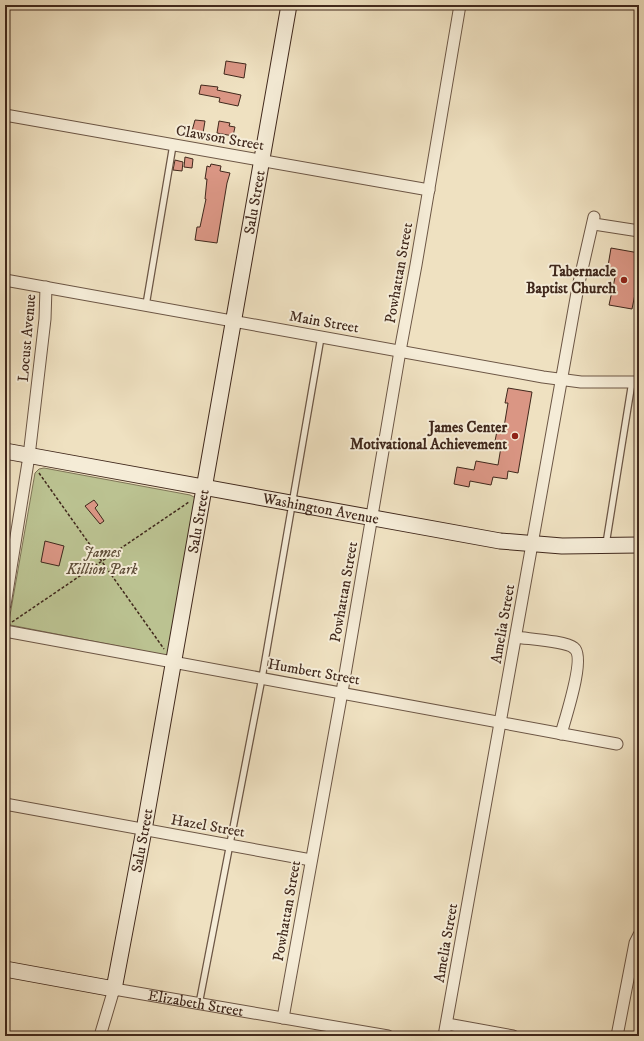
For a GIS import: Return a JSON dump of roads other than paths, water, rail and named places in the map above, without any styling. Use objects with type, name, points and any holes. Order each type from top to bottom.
[{"type":"street","name":"Salu Street","points":[[100,1036],[114,989],[144,830],[170,656],[205,487],[289,5]]},
{"type":"street","name":"Powhattan Street","points":[[283,1018],[342,692],[460,5]]},
{"type":"street","name":"Clawson Street","points":[[5,115],[429,190]]},
{"type":"street","name":"Amelia Street","points":[[444,1036],[587,242],[594,220],[639,231]]},
{"type":"street","name":"Main Street","points":[[5,280],[561,380],[635,382]]},
{"type":"street","name":"Locust Avenue","points":[[5,605],[29,456],[45,319],[46,287]]},
{"type":"street","name":"Washington Avenue","points":[[5,451],[500,542],[533,545],[639,545]]},
{"type":"street","name":"Humbert Street","points":[[9,627],[170,656],[262,678],[617,744]]},
{"type":"street","points":[[516,637],[563,644],[571,646],[577,652],[578,666],[576,680],[561,734]]},
{"type":"street","name":"Hazel Street","points":[[5,804],[311,860]]},
{"type":"street","points":[[617,1036],[635,943],[639,935]]},
{"type":"street","name":"Elizabeth Street","points":[[5,969],[388,1036]]},
{"type":"street","points":[[447,1024],[513,1036]]},
{"type":"lane","points":[[146,305],[173,145]]},
{"type":"lane","points":[[199,1004],[262,678],[321,337]]},
{"type":"lane","points":[[606,546],[635,382]]},
{"type":"place","name":"Tabernacle Baptist Church","points":[[624,280]]},
{"type":"place","name":"James Center Motivational Achievement","points":[[515,436]]},
{"type":"park label","name":"James Killion Park","points":[[102,560]]}]
